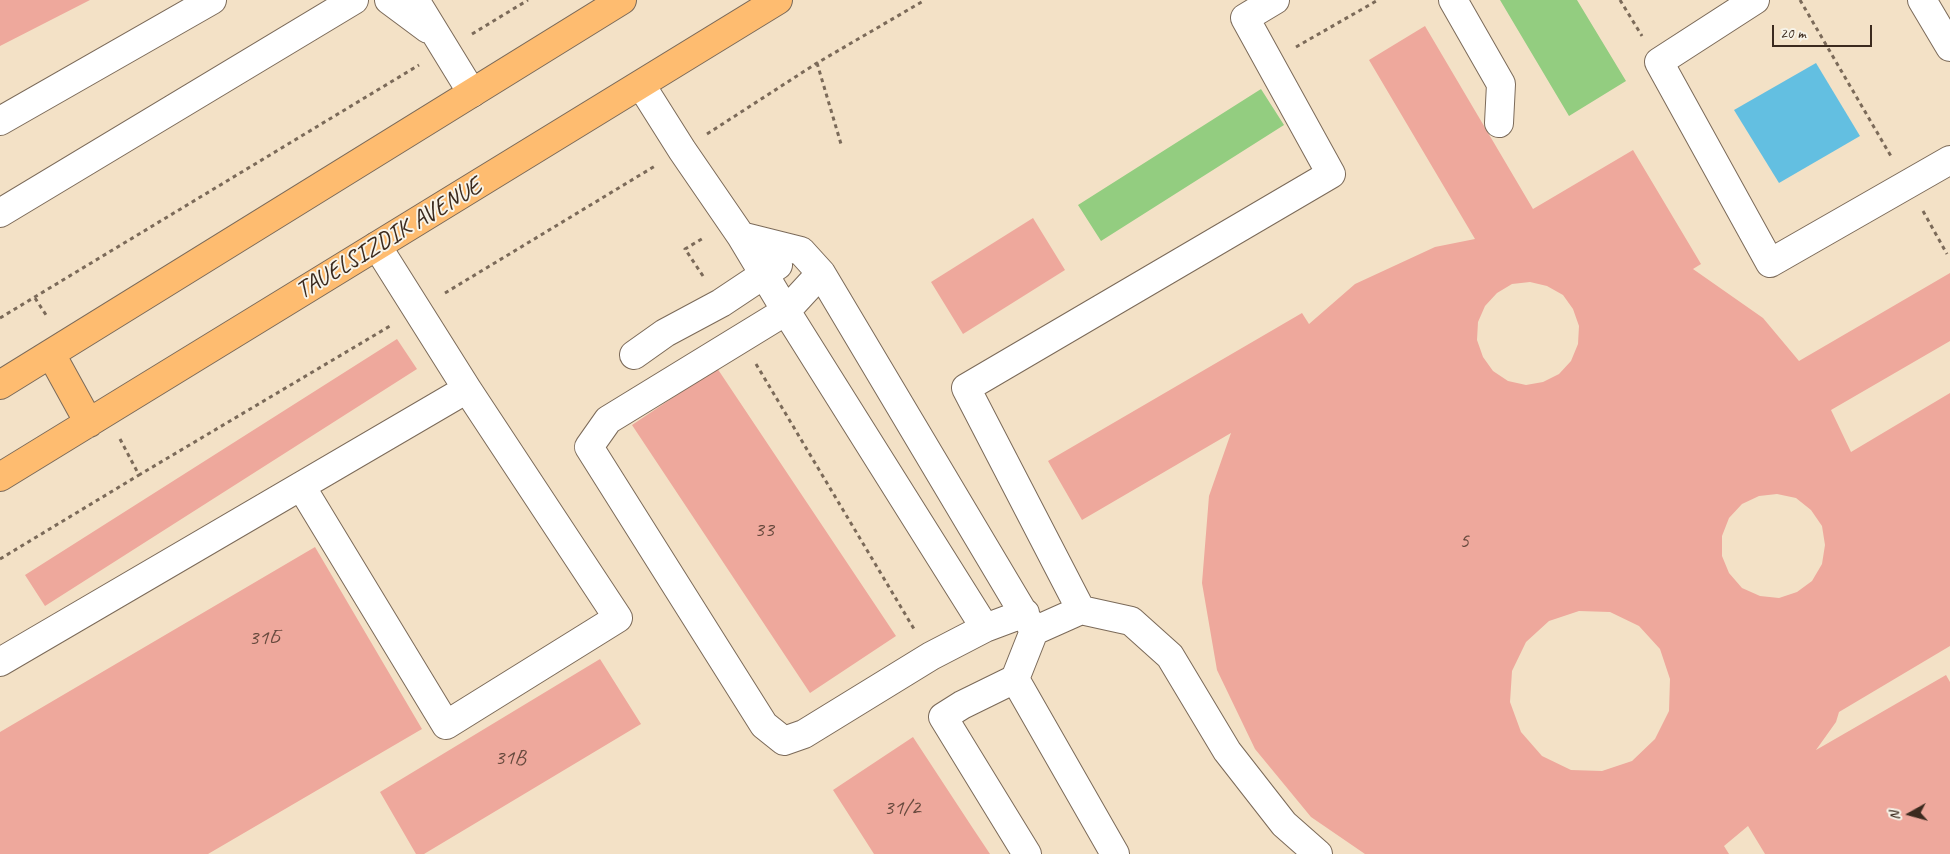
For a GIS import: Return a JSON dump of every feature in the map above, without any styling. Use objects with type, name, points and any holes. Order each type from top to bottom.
[{"type":"main road","points":[[0,385],[622,0]]},
{"type":"main road","name":"TAUELSIZDIK AVENUE","points":[[0,477],[778,0]]},
{"type":"main road","points":[[50,354],[97,418]]},
{"type":"lane","points":[[0,121],[212,0]]},
{"type":"lane","points":[[0,213],[354,0]]},
{"type":"lane","points":[[389,0],[440,42]]},
{"type":"lane","points":[[415,0],[472,93]]},
{"type":"lane","points":[[1081,610],[966,388],[1331,174],[1245,18],[1275,0]]},
{"type":"lane","points":[[1453,0],[1501,84],[1499,123]]},
{"type":"lane","points":[[1755,0],[1659,62],[1770,263],[1950,160]]},
{"type":"lane","points":[[1922,0],[1950,47]]},
{"type":"lane","points":[[640,85],[736,229],[985,628]]},
{"type":"lane","points":[[736,229],[801,250],[821,274],[1030,622],[1015,679],[1114,854]]},
{"type":"lane","points":[[301,486],[446,725],[618,618],[467,389],[377,246]]},
{"type":"lane","points":[[634,356],[665,333],[721,303],[801,250]]},
{"type":"lane","points":[[821,274],[786,311],[742,340],[608,420],[589,447],[764,725],[784,742],[804,734],[931,656],[985,628],[1030,622],[1081,610],[1131,621],[1170,656],[1227,751],[1284,824],[1318,854]]},
{"type":"lane","points":[[0,662],[467,389]]},
{"type":"lane","points":[[1015,679],[962,705],[944,717],[1027,854]]},
{"type":"path","points":[[0,318],[440,42],[528,0]]},
{"type":"path","points":[[0,559],[418,310],[682,150],[817,63],[925,0]]},
{"type":"path","points":[[1269,62],[1378,0]]},
{"type":"path","points":[[1620,0],[1659,62]]},
{"type":"path","points":[[1800,0],[1947,254]]},
{"type":"path","points":[[817,63],[841,144]]},
{"type":"path","points":[[721,303],[685,249],[736,229]]},
{"type":"path","points":[[742,340],[931,656]]},
{"type":"path","points":[[97,418],[140,474]]},
{"type":"green space","points":[[1500,0],[1577,0],[1626,81],[1569,116]]},
{"type":"green space","points":[[1261,89],[1284,125],[1101,241],[1078,205]]},
{"type":"water","points":[[1816,63],[1860,136],[1779,183],[1734,110]]},
{"type":"building","points":[[0,0],[90,0],[0,46]]},
{"type":"building","points":[[1425,26],[1533,209],[1633,150],[1701,264],[1693,269],[1763,318],[1799,361],[1950,273],[1950,341],[1831,410],[1851,452],[1950,393],[1950,646],[1839,712],[1836,722],[1816,750],[1946,675],[1950,682],[1950,854],[1765,854],[1748,826],[1724,846],[1729,854],[1365,854],[1311,817],[1255,749],[1217,670],[1202,583],[1209,496],[1231,433],[1082,520],[1048,461],[1302,313],[1309,324],[1355,284],[1435,247],[1475,239],[1369,60]],"holes":[[[1530,282],[1547,286],[1563,295],[1573,309],[1579,326],[1578,344],[1571,361],[1559,374],[1543,382],[1526,385],[1508,381],[1493,371],[1483,357],[1477,340],[1478,322],[1485,306],[1497,293],[1512,284]],[[1777,494],[1796,498],[1811,510],[1822,526],[1825,545],[1822,564],[1812,581],[1797,592],[1779,598],[1760,596],[1742,588],[1729,573],[1722,556],[1722,536],[1729,518],[1742,504],[1759,496]],[[1579,611],[1610,612],[1639,626],[1660,649],[1670,679],[1669,711],[1655,739],[1632,761],[1602,771],[1571,770],[1542,756],[1521,732],[1510,702],[1512,671],[1526,642],[1549,621]]]},
{"type":"building","points":[[1033,218],[1065,270],[963,334],[931,282]]},
{"type":"building","points":[[397,339],[417,369],[45,606],[25,575]]},
{"type":"building","points":[[717,368],[896,636],[810,693],[632,425]]},
{"type":"building","points":[[315,547],[422,729],[208,854],[0,854],[0,732]]},
{"type":"building","points":[[600,659],[641,724],[424,854],[416,854],[380,792]]},
{"type":"building","points":[[913,737],[990,854],[874,854],[833,790]]}]
